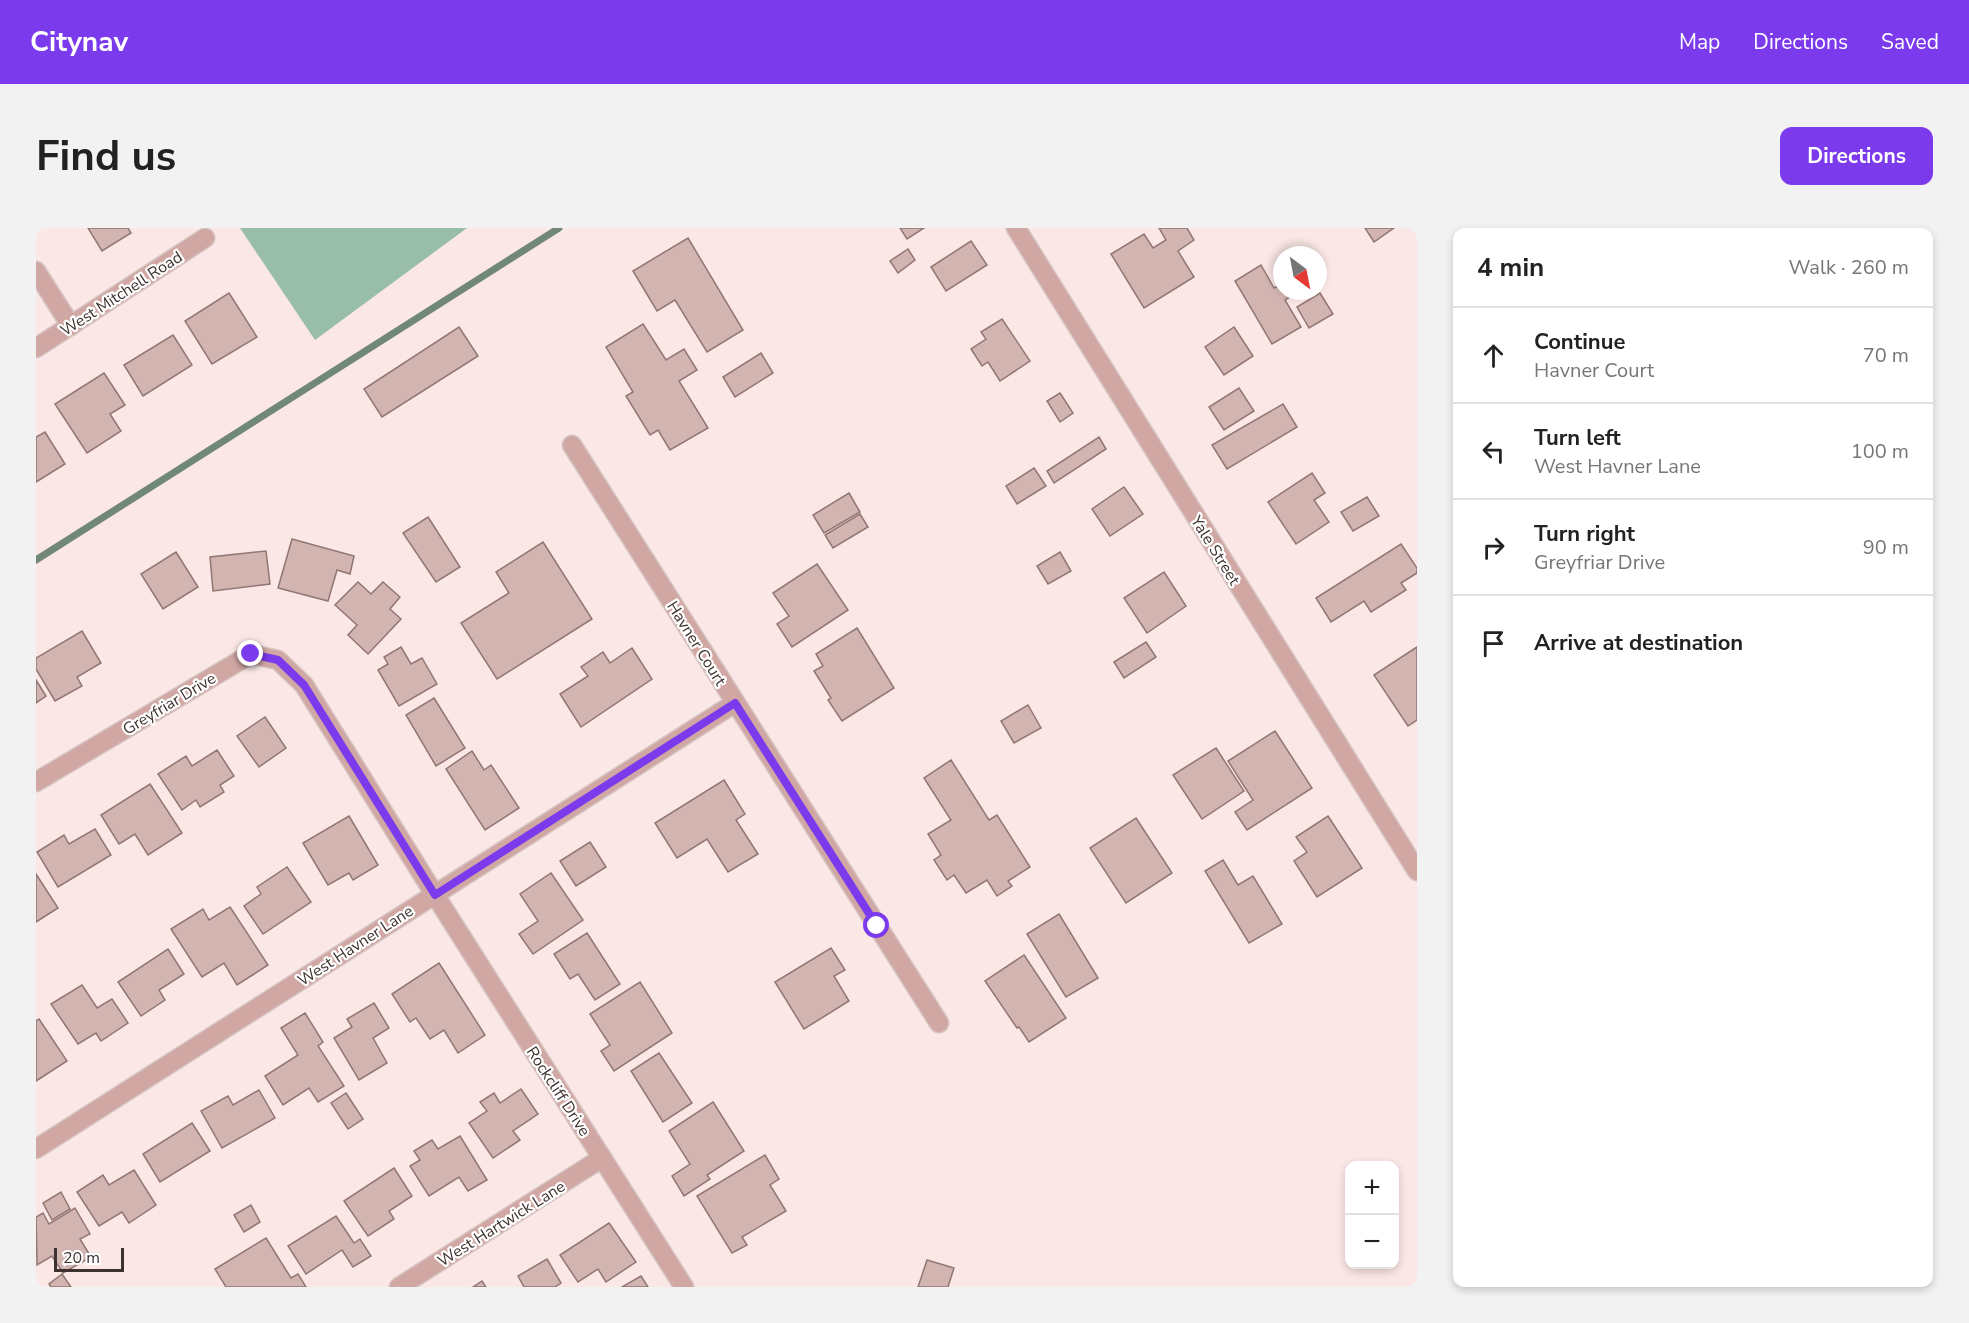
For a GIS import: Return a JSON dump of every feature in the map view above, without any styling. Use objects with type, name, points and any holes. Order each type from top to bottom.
[{"type":"street","name":"Yale Street","points":[[1016,228],[1417,871]]},
{"type":"street","name":"West Mitchell Road","points":[[36,348],[205,238]]},
{"type":"street","points":[[36,271],[71,326]]},
{"type":"street","name":"Havner Court","points":[[572,445],[939,1023]]},
{"type":"street","name":"Greyfriar Drive","points":[[36,782],[251,654],[278,660],[304,685],[435,895]]},
{"type":"street","name":"West Havner Lane","points":[[36,1149],[735,703]]},
{"type":"street","name":"Rockcliff Drive","points":[[435,895],[684,1287]]},
{"type":"street","name":"West Hartwick Lane","points":[[399,1287],[602,1158]]},
{"type":"green space","points":[[240,228],[467,228],[315,340]]},
{"type":"building","points":[[88,228],[128,228],[131,233],[102,251]]},
{"type":"building","points":[[900,228],[924,228],[907,239]]},
{"type":"building","points":[[1159,228],[1187,228],[1194,240],[1178,251],[1194,277],[1144,308],[1111,254],[1144,234],[1153,248],[1166,240]]},
{"type":"building","points":[[1365,228],[1394,228],[1374,242]]},
{"type":"building","points":[[688,238],[743,330],[707,352],[675,300],[657,311],[633,271]]},
{"type":"building","points":[[971,241],[987,265],[946,291],[931,267]]},
{"type":"building","points":[[908,249],[915,260],[898,273],[890,261]]},
{"type":"building","points":[[1261,265],[1273,286],[1273,300],[1285,300],[1301,327],[1272,344],[1235,281]]},
{"type":"building","points":[[229,293],[257,337],[212,364],[185,321]]},
{"type":"building","points":[[1308,300],[1324,300],[1333,314],[1309,328],[1297,307]]},
{"type":"building","points":[[1002,319],[1030,361],[1000,381],[988,362],[982,366],[971,349],[986,339],[981,332]]},
{"type":"building","points":[[643,324],[666,360],[684,349],[697,370],[679,381],[708,428],[670,450],[658,430],[650,435],[626,396],[633,392],[606,347]]},
{"type":"building","points":[[459,327],[478,356],[382,417],[364,389]]},
{"type":"building","points":[[1234,327],[1253,356],[1224,375],[1205,347]]},
{"type":"building","points":[[173,335],[192,365],[143,396],[124,365]]},
{"type":"building","points":[[761,353],[773,373],[735,397],[723,377]]},
{"type":"building","points":[[104,373],[125,405],[110,414],[121,431],[87,453],[55,404]]},
{"type":"building","points":[[1239,388],[1254,411],[1224,430],[1209,407]]},
{"type":"building","points":[[1060,393],[1073,413],[1060,422],[1047,401]]},
{"type":"building","points":[[1283,404],[1297,427],[1227,469],[1212,445]]},
{"type":"building","points":[[45,432],[65,464],[36,482],[36,437]]},
{"type":"building","points":[[1099,437],[1106,449],[1054,483],[1047,471]]},
{"type":"building","points":[[1034,468],[1046,486],[1017,504],[1006,486]]},
{"type":"building","points":[[1312,473],[1325,493],[1314,500],[1329,522],[1296,544],[1268,502]]},
{"type":"building","points":[[1124,487],[1143,514],[1110,536],[1092,509]]},
{"type":"building","points":[[849,493],[860,512],[824,533],[813,515]]},
{"type":"building","points":[[1367,497],[1379,516],[1353,531],[1341,512]]},
{"type":"building","points":[[860,514],[868,527],[833,548],[825,535]]},
{"type":"building","points":[[428,517],[460,567],[436,582],[403,533]]},
{"type":"building","points":[[292,539],[354,556],[350,574],[337,570],[328,601],[278,588]]},
{"type":"building","points":[[543,542],[592,619],[497,679],[461,623],[509,593],[496,572]]},
{"type":"building","points":[[1401,544],[1417,568],[1417,573],[1401,583],[1406,590],[1371,612],[1364,601],[1331,622],[1316,598]]},
{"type":"building","points":[[266,551],[270,584],[213,591],[210,557]]},
{"type":"building","points":[[176,552],[198,587],[163,609],[141,574]]},
{"type":"building","points":[[1060,552],[1071,571],[1048,584],[1037,566]]},
{"type":"building","points":[[817,564],[848,610],[792,647],[777,624],[789,616],[773,593]]},
{"type":"building","points":[[1164,572],[1186,606],[1147,633],[1124,598]]},
{"type":"building","points":[[358,582],[371,594],[383,582],[400,597],[390,609],[401,619],[368,654],[348,635],[357,625],[335,605]]},
{"type":"building","points":[[857,628],[894,688],[842,721],[828,700],[831,698],[814,671],[823,666],[816,654]]},
{"type":"building","points":[[82,631],[101,663],[77,677],[82,686],[55,701],[36,669],[36,658]]},
{"type":"building","points":[[1146,642],[1156,657],[1124,678],[1114,662]]},
{"type":"building","points":[[401,647],[411,664],[422,658],[437,684],[399,706],[378,670],[388,664],[384,657]]},
{"type":"building","points":[[1417,647],[1417,720],[1408,726],[1374,675]]},
{"type":"building","points":[[632,648],[652,679],[581,727],[560,694],[588,676],[581,667],[603,652],[610,663]]},
{"type":"building","points":[[36,680],[46,696],[36,703]]},
{"type":"building","points":[[434,698],[465,748],[436,766],[406,715]]},
{"type":"building","points":[[1028,705],[1041,728],[1014,743],[1001,721]]},
{"type":"building","points":[[265,717],[286,748],[259,767],[237,736]]},
{"type":"building","points":[[1275,731],[1312,788],[1247,830],[1235,812],[1253,800],[1228,761]]},
{"type":"building","points":[[1216,748],[1244,791],[1202,819],[1173,775]]},
{"type":"building","points":[[217,750],[234,776],[220,785],[224,792],[200,807],[196,800],[182,810],[158,774],[186,756],[192,766]]},
{"type":"building","points":[[472,751],[484,770],[491,765],[519,808],[485,830],[446,769]]},
{"type":"building","points":[[951,760],[989,820],[997,815],[1030,867],[1008,881],[1012,886],[997,896],[987,880],[966,893],[954,875],[947,880],[934,860],[941,855],[928,834],[951,820],[924,778]]},
{"type":"building","points":[[724,780],[745,814],[736,820],[758,854],[728,872],[707,839],[677,858],[655,823]]},
{"type":"building","points":[[150,784],[182,833],[148,855],[135,834],[119,844],[101,815]]},
{"type":"building","points":[[349,816],[378,865],[353,880],[349,873],[328,885],[303,843]]},
{"type":"building","points":[[1328,816],[1362,868],[1317,897],[1294,861],[1307,852],[1296,837]]},
{"type":"building","points":[[1136,818],[1172,873],[1126,903],[1090,848]]},
{"type":"building","points":[[95,829],[111,855],[58,887],[37,852],[64,835],[69,844]]},
{"type":"building","points":[[590,842],[606,867],[576,886],[560,861]]},
{"type":"building","points":[[1223,860],[1238,885],[1253,876],[1282,924],[1249,943],[1205,871]]},
{"type":"building","points":[[287,867],[311,902],[263,934],[244,906],[261,894],[257,887]]},
{"type":"building","points":[[551,873],[583,920],[533,954],[519,934],[538,921],[520,894]]},
{"type":"building","points":[[36,874],[58,908],[36,922]]},
{"type":"building","points":[[230,907],[268,965],[237,985],[224,963],[202,977],[171,929],[203,909],[209,920]]},
{"type":"building","points":[[1059,914],[1098,978],[1066,997],[1027,934]]},
{"type":"building","points":[[587,933],[620,984],[595,1000],[578,974],[570,979],[554,954]]},
{"type":"building","points":[[831,948],[845,970],[834,976],[849,1001],[804,1029],[775,982]]},
{"type":"building","points":[[168,949],[184,974],[159,990],[165,1000],[141,1016],[118,982]]},
{"type":"building","points":[[1024,955],[1066,1018],[1029,1042],[985,981]]},
{"type":"building","points":[[439,963],[485,1035],[458,1053],[444,1030],[430,1039],[416,1018],[410,1022],[392,994]]},
{"type":"building","points":[[640,982],[672,1033],[614,1071],[601,1051],[610,1045],[590,1014]]},
{"type":"building","points":[[82,985],[97,1008],[112,999],[128,1023],[101,1041],[96,1033],[78,1044],[51,1004]]},
{"type":"building","points":[[374,1003],[389,1028],[373,1038],[387,1063],[359,1080],[334,1038],[352,1027],[347,1019]]},
{"type":"building","points":[[305,1013],[323,1042],[318,1046],[344,1086],[318,1102],[309,1088],[283,1105],[265,1076],[298,1055],[281,1028]]},
{"type":"building","points":[[39,1019],[67,1061],[36,1081],[36,1021]]},
{"type":"building","points":[[659,1053],[692,1103],[663,1122],[631,1071]]},
{"type":"building","points":[[521,1089],[538,1114],[513,1131],[520,1140],[493,1158],[469,1123],[487,1111],[480,1102],[494,1093],[500,1103]]},
{"type":"building","points":[[259,1090],[275,1118],[222,1148],[201,1111],[228,1096],[233,1105]]},
{"type":"building","points":[[346,1093],[363,1119],[348,1129],[331,1103]]},
{"type":"building","points":[[713,1102],[744,1151],[707,1175],[710,1179],[684,1196],[672,1176],[690,1164],[669,1131]]},
{"type":"building","points":[[192,1123],[210,1151],[160,1182],[143,1154]]},
{"type":"building","points":[[460,1136],[487,1180],[468,1191],[459,1177],[429,1196],[410,1166],[420,1160],[414,1151],[432,1140],[438,1149]]},
{"type":"building","points":[[765,1155],[779,1179],[770,1185],[786,1211],[742,1237],[747,1245],[732,1253],[697,1196]]},
{"type":"building","points":[[394,1168],[412,1196],[389,1211],[394,1219],[368,1236],[344,1201]]},
{"type":"building","points":[[134,1170],[156,1205],[129,1223],[122,1212],[99,1226],[77,1192],[103,1175],[109,1185]]},
{"type":"building","points":[[61,1192],[70,1209],[52,1220],[43,1203]]},
{"type":"building","points":[[251,1205],[260,1222],[244,1232],[234,1215]]},
{"type":"building","points":[[75,1208],[90,1234],[80,1239],[91,1257],[63,1273],[52,1256],[37,1265],[36,1217],[43,1213],[49,1224]]},
{"type":"building","points":[[336,1216],[354,1243],[360,1239],[371,1256],[353,1267],[342,1250],[306,1274],[288,1246]]},
{"type":"building","points":[[609,1223],[636,1262],[606,1282],[598,1269],[578,1282],[560,1255]]},
{"type":"building","points":[[266,1238],[291,1278],[298,1274],[306,1287],[226,1287],[215,1269]]},
{"type":"building","points":[[547,1259],[561,1283],[555,1287],[524,1287],[518,1276]]},
{"type":"building","points":[[927,1260],[954,1268],[948,1287],[918,1287]]},
{"type":"building","points":[[62,1274],[71,1287],[51,1287],[49,1284]]},
{"type":"building","points":[[641,1276],[648,1287],[622,1287]]},
{"type":"building","points":[[482,1281],[486,1287],[473,1287]]},
{"type":"waterway","points":[[36,560],[559,228]]},
{"type":"route","points":[[251,654],[278,660],[304,685],[435,895],[735,703],[877,926]]}]
